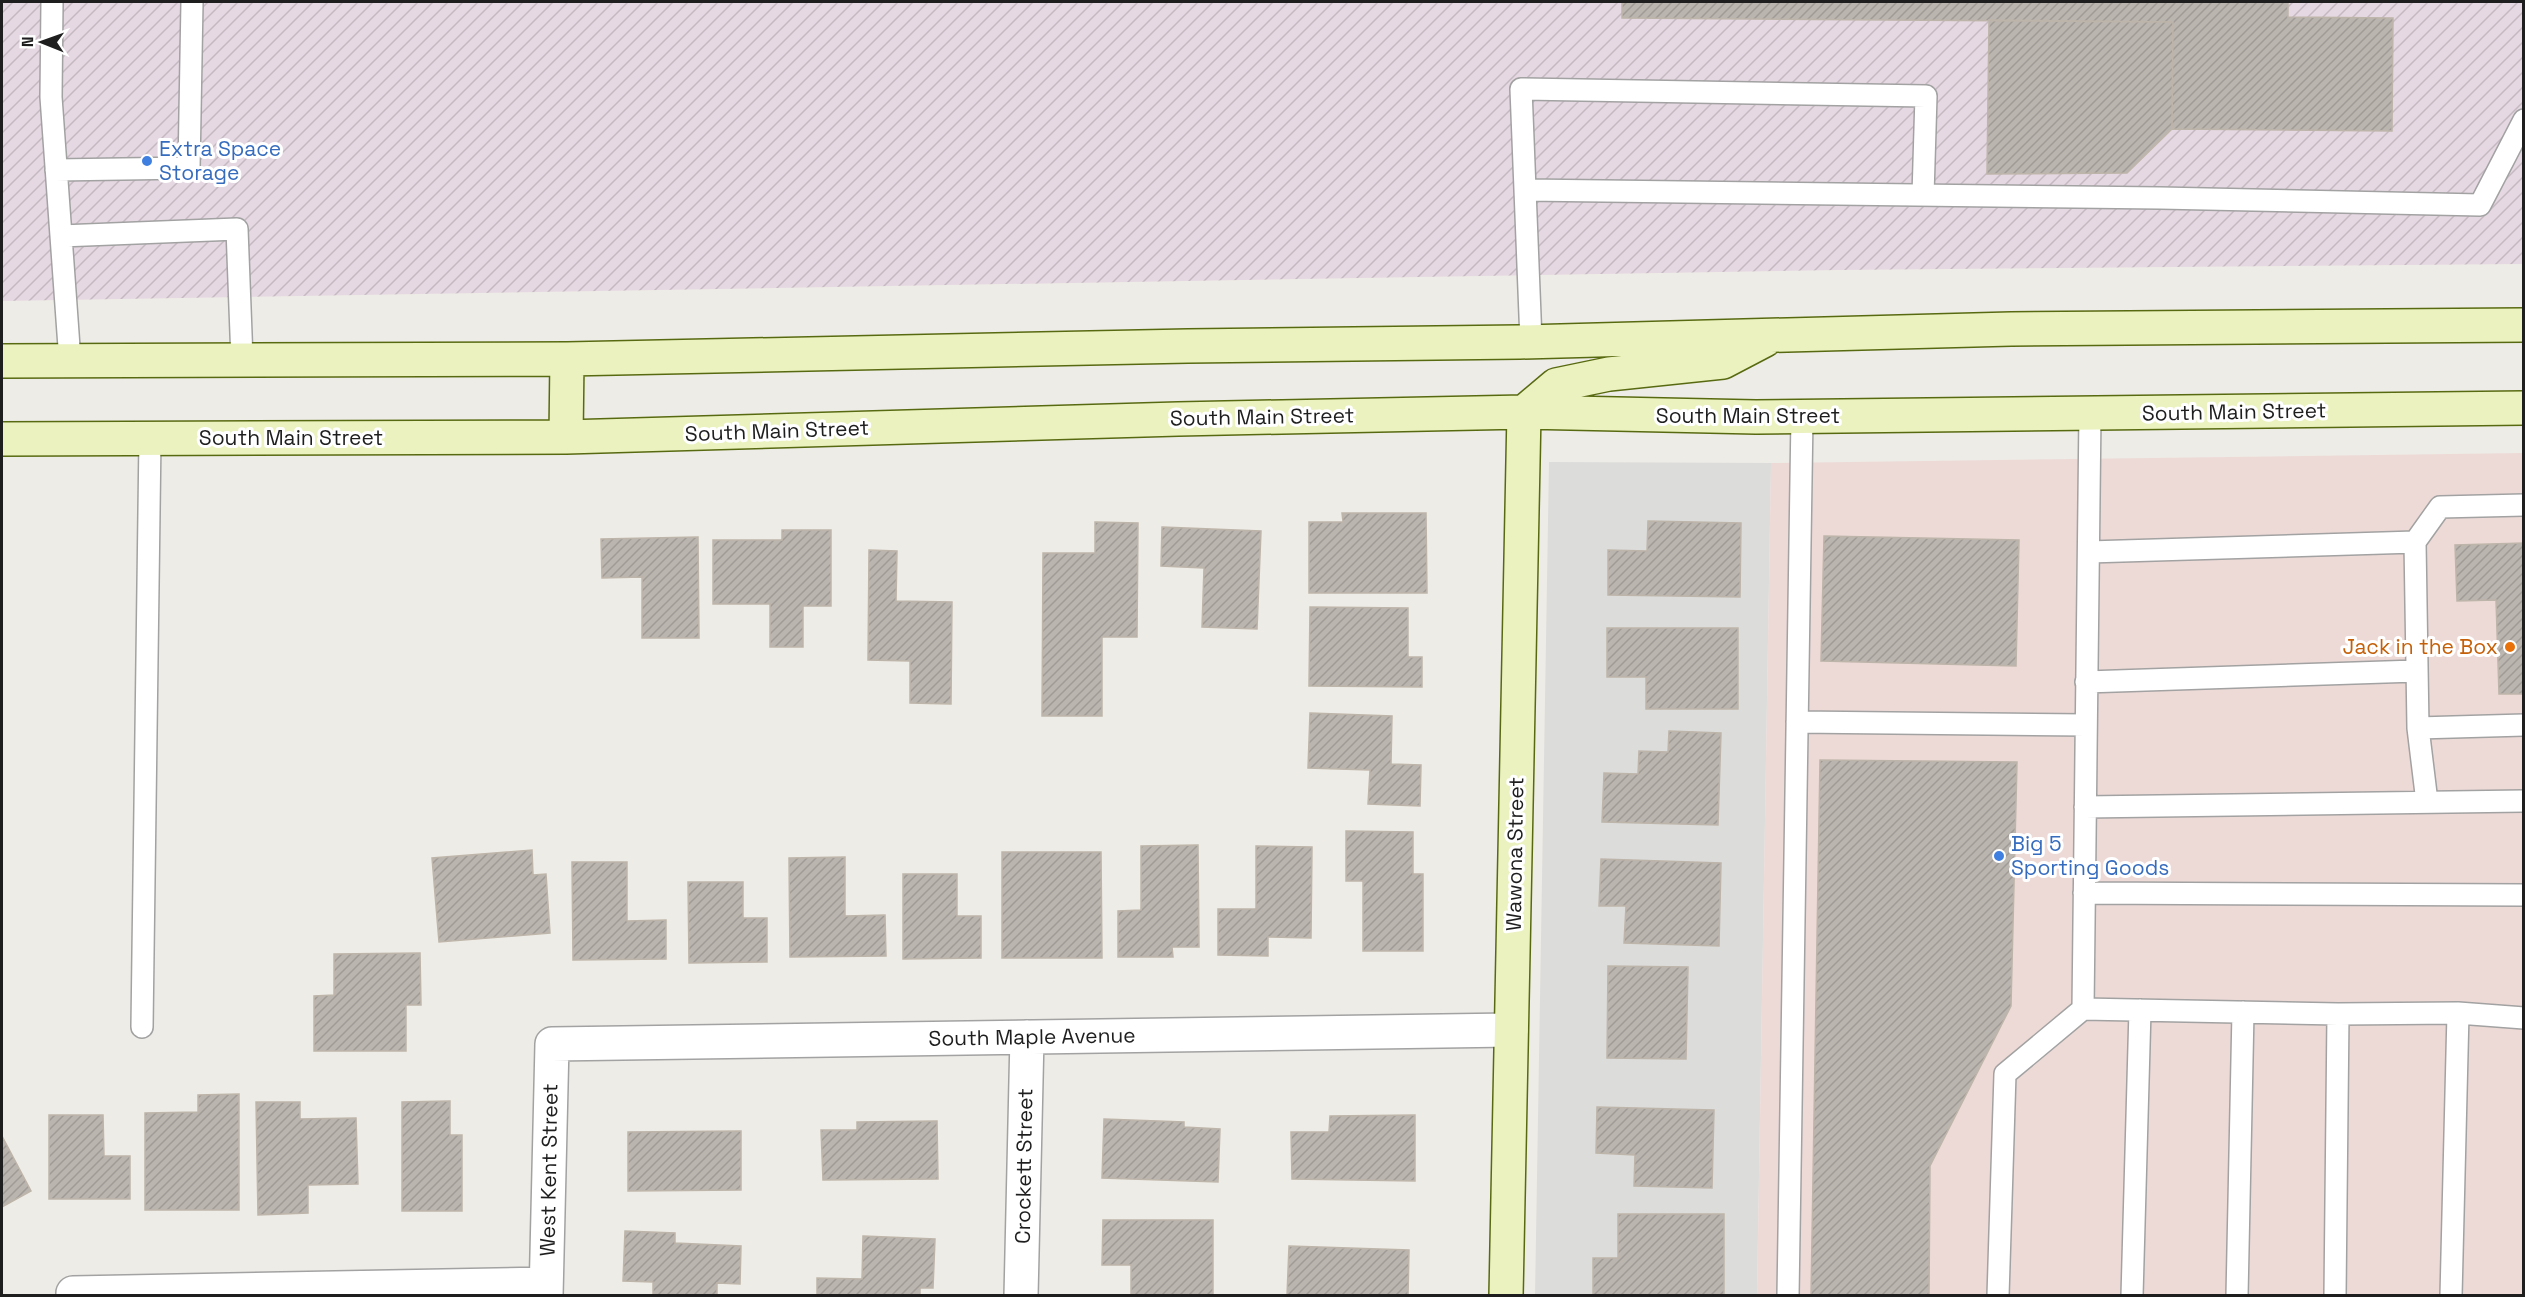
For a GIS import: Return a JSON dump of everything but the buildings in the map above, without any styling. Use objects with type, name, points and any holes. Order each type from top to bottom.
[{"type":"main road","points":[[2,361],[567,359],[1772,336],[2011,329],[2523,324]]},
{"type":"main road","points":[[1524,412],[1556,385],[1610,374],[1723,362],[1772,336]]},
{"type":"main road","points":[[566,437],[567,359]]},
{"type":"main road","name":"South Main Street","points":[[2,439],[566,437],[1166,419],[1524,412],[1802,417],[2523,408]]},
{"type":"main road","name":"Wawona Street","points":[[1506,1296],[1524,412]]},
{"type":"street","name":"South Maple Avenue","points":[[552,1044],[1511,1030]]},
{"type":"street","name":"Crockett Street","points":[[1021,1296],[1027,1037]]},
{"type":"street","name":"West Kent Street","points":[[546,1290],[552,1044]]},
{"type":"street","points":[[73,1294],[546,1290]]},
{"type":"lane","points":[[52,2],[51,97],[69,361]]},
{"type":"lane","points":[[56,170],[189,168],[192,2]]},
{"type":"lane","points":[[1531,341],[1521,89],[1926,96],[1923,195]]},
{"type":"lane","points":[[1526,190],[2480,205],[2523,120]]},
{"type":"lane","points":[[61,236],[237,229],[242,360]]},
{"type":"lane","points":[[2083,1009],[2090,413]]},
{"type":"lane","points":[[1788,1296],[1802,417]]},
{"type":"lane","points":[[142,1027],[150,438]]},
{"type":"lane","points":[[2427,802],[2418,728],[2415,542],[2440,507],[2523,505]]},
{"type":"lane","points":[[2089,552],[2415,542]]},
{"type":"lane","points":[[2086,682],[2416,671]]},
{"type":"lane","points":[[1797,722],[2086,724]]},
{"type":"lane","points":[[2418,728],[2523,725]]},
{"type":"lane","points":[[2085,807],[2523,801]]},
{"type":"lane","points":[[2084,893],[2523,895]]},
{"type":"lane","points":[[1998,1296],[2006,1074],[2083,1009],[2338,1014],[2458,1013],[2523,1018]]},
{"type":"lane","points":[[2132,1296],[2140,1010]]},
{"type":"lane","points":[[2237,1296],[2243,1012]]},
{"type":"lane","points":[[2451,1296],[2458,1013]]},
{"type":"lane","points":[[2335,1296],[2338,1014]]},
{"type":"shaded area","points":[[2,2],[2523,2],[2523,264],[1838,270],[2,301]]},
{"type":"shaded area","points":[[2523,453],[2523,1295],[1757,1296],[1771,463]]},
{"type":"shaded area","points":[[1549,462],[1771,463],[1757,1295],[1535,1296]]},
{"type":"place","name":"Extra Space Storage","points":[[147,161]]},
{"type":"place","name":"Jack in the Box","points":[[2510,647]]},
{"type":"place","name":"Big 5 Sporting Goods","points":[[1999,856]]}]
